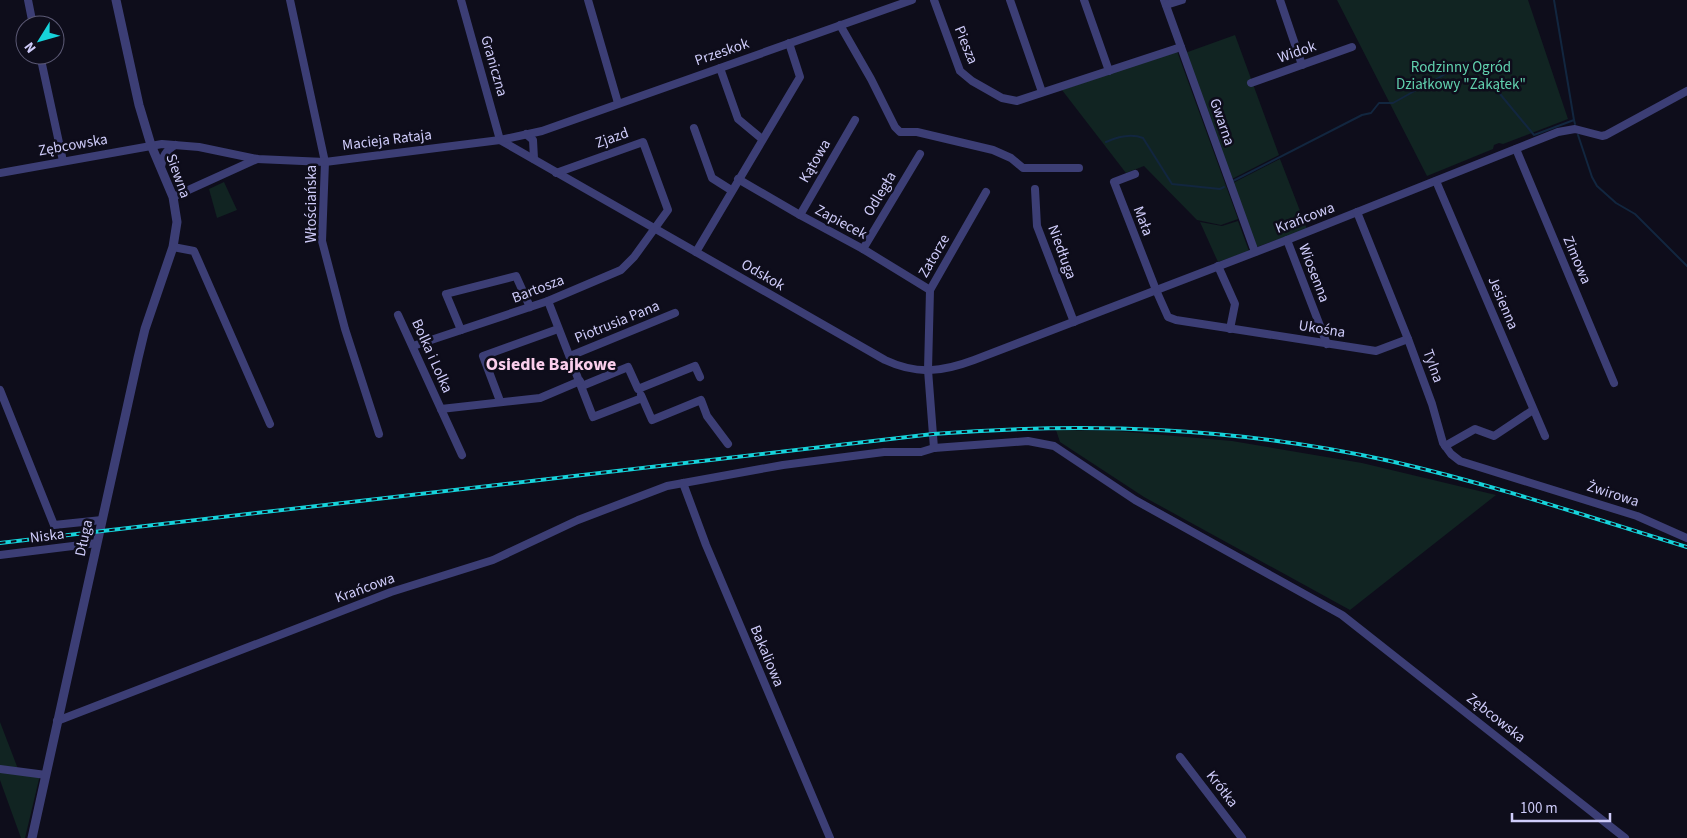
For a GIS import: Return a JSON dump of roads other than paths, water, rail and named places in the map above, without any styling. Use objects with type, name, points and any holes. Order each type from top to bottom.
[{"type":"street","points":[[28,0],[31,15]]},
{"type":"street","name":"Siewna","points":[[116,0],[139,105],[151,145],[173,197],[176,222],[173,246]]},
{"type":"street","name":"Włościańska","points":[[290,0],[325,162],[322,241],[345,330],[379,434]]},
{"type":"street","name":"Graniczna","points":[[461,0],[500,140]]},
{"type":"street","points":[[588,0],[618,103]]},
{"type":"street","name":"Przeskok","points":[[522,135],[542,131],[912,0]]},
{"type":"street","name":"Piesza","points":[[934,0],[957,65],[963,75],[1002,98],[1010,100],[1017,101],[1181,47]]},
{"type":"street","points":[[1010,0],[1042,92]]},
{"type":"street","points":[[1084,0],[1109,71]]},
{"type":"street","points":[[1165,3],[1182,0]]},
{"type":"street","points":[[1280,0],[1302,64]]},
{"type":"street","name":"Gwarna","points":[[1165,3],[1254,252]]},
{"type":"street","points":[[840,25],[871,79],[895,127],[900,132],[917,132],[993,150],[1011,158],[1023,168],[1079,168]]},
{"type":"street","points":[[696,252],[731,190],[800,77],[789,44]]},
{"type":"street","name":"Widok","points":[[1251,83],[1352,47]]},
{"type":"street","points":[[42,65],[63,161]]},
{"type":"street","points":[[720,68],[738,119],[762,139]]},
{"type":"street","name":"Krańcowa","points":[[928,370],[957,366],[1074,322],[1287,240],[1558,132],[1575,129],[1602,136],[1606,135],[1687,91]]},
{"type":"street","name":"Kątowa","points":[[800,215],[855,120]]},
{"type":"street","points":[[694,128],[712,178],[731,190]]},
{"type":"street","points":[[500,140],[519,151],[529,152],[542,131]]},
{"type":"street","points":[[519,151],[515,141],[522,135],[531,138],[534,159]]},
{"type":"street","name":"Macieja Rataja","points":[[151,145],[199,147],[257,159],[325,162],[500,140],[522,135]]},
{"type":"street","name":"Zjazd","points":[[556,173],[643,142],[668,210],[654,228]]},
{"type":"street","name":"Zębcowska","points":[[0,173],[151,145]]},
{"type":"street","points":[[161,167],[161,161],[165,153],[175,145]]},
{"type":"street","name":"Zimowa","points":[[1516,149],[1614,383]]},
{"type":"street","name":"Odskok","points":[[519,151],[885,360],[903,367],[928,370]]},
{"type":"street","name":"Odległa","points":[[863,249],[920,154]]},
{"type":"street","name":"Macieja Rataja","points":[[173,197],[257,159]]},
{"type":"street","name":"Mała","points":[[1135,174],[1114,182],[1156,290]]},
{"type":"street","name":"Zapiecek","points":[[738,179],[863,249],[930,290]]},
{"type":"street","name":"Jesienna","points":[[1436,181],[1544,436]]},
{"type":"street","name":"Niedługa","points":[[1035,189],[1037,226],[1074,322]]},
{"type":"street","name":"Zatorze","points":[[928,370],[930,290],[986,192]]},
{"type":"street","name":"Tylna","points":[[1357,212],[1408,339],[1445,446],[1460,461],[1528,482]]},
{"type":"street","name":"Bartosza","points":[[412,346],[548,301],[621,270],[634,257],[654,228]]},
{"type":"street","name":"Wiosenna","points":[[1287,240],[1327,344]]},
{"type":"street","points":[[173,246],[194,251],[270,424]]},
{"type":"street","name":"Długa","points":[[32,838],[146,329],[173,246]]},
{"type":"street","points":[[1218,266],[1235,304],[1230,329]]},
{"type":"street","points":[[461,330],[446,294],[516,276],[530,307]]},
{"type":"street","name":"Ukośna","points":[[1156,290],[1165,314],[1172,319],[1376,351],[1408,339]]},
{"type":"street","points":[[548,301],[593,417],[642,398]]},
{"type":"street","name":"Piotrusia Pana","points":[[570,356],[675,313]]},
{"type":"street","name":"Bolka i Lolka","points":[[398,315],[462,456]]},
{"type":"street","points":[[500,401],[483,356],[558,329]]},
{"type":"street","points":[[700,377],[695,366],[638,388],[652,420],[701,400],[707,416],[728,444]]},
{"type":"street","name":"Bolka i Lolka","points":[[441,409],[540,398],[628,367],[638,388]]},
{"type":"street","points":[[928,370],[934,448]]},
{"type":"street","points":[[0,390],[54,525],[102,520]]},
{"type":"street","points":[[1445,446],[1475,429],[1494,436],[1533,410]]},
{"type":"street","name":"Zębcowska","points":[[934,448],[1028,441],[1054,446],[1135,500],[1342,614],[1625,838]]},
{"type":"street","name":"Krańcowa","points":[[57,722],[391,592],[493,560],[578,520],[667,486],[783,465],[884,452],[921,452],[934,448]]},
{"type":"street","name":"Żwirowa","points":[[1528,482],[1637,516],[1687,538]]},
{"type":"street","name":"Bakaliowa","points":[[683,483],[709,554],[830,838]]},
{"type":"street","name":"Niska","points":[[0,555],[97,544]]},
{"type":"street","name":"Krótka","points":[[1180,757],[1242,838]]},
{"type":"street","points":[[0,769],[46,775]]},
{"type":"waterway","points":[[1554,0],[1574,120]]},
{"type":"waterway","points":[[1433,81],[1466,62]]},
{"type":"waterway","points":[[1233,181],[1362,115],[1371,113],[1379,103],[1393,103],[1427,84]]},
{"type":"waterway","points":[[1500,94],[1534,135],[1574,120],[1575,124]]},
{"type":"waterway","points":[[1578,135],[1592,177],[1597,186],[1616,203],[1635,214],[1687,266]]},
{"type":"waterway","points":[[1106,142],[1124,136],[1143,138],[1172,184],[1220,189],[1224,187]]},
{"type":"railway","points":[[0,543],[933,434],[991,430],[1106,428],[1219,434],[1276,441],[1390,461],[1503,490],[1687,547]]},
{"type":"district","name":"Osiedle Bajkowe","points":[[551,364]]},
{"type":"park label","name":"Rodzinny Ogród Działkowy \"Zakątek\"","points":[[1461,76]]}]
